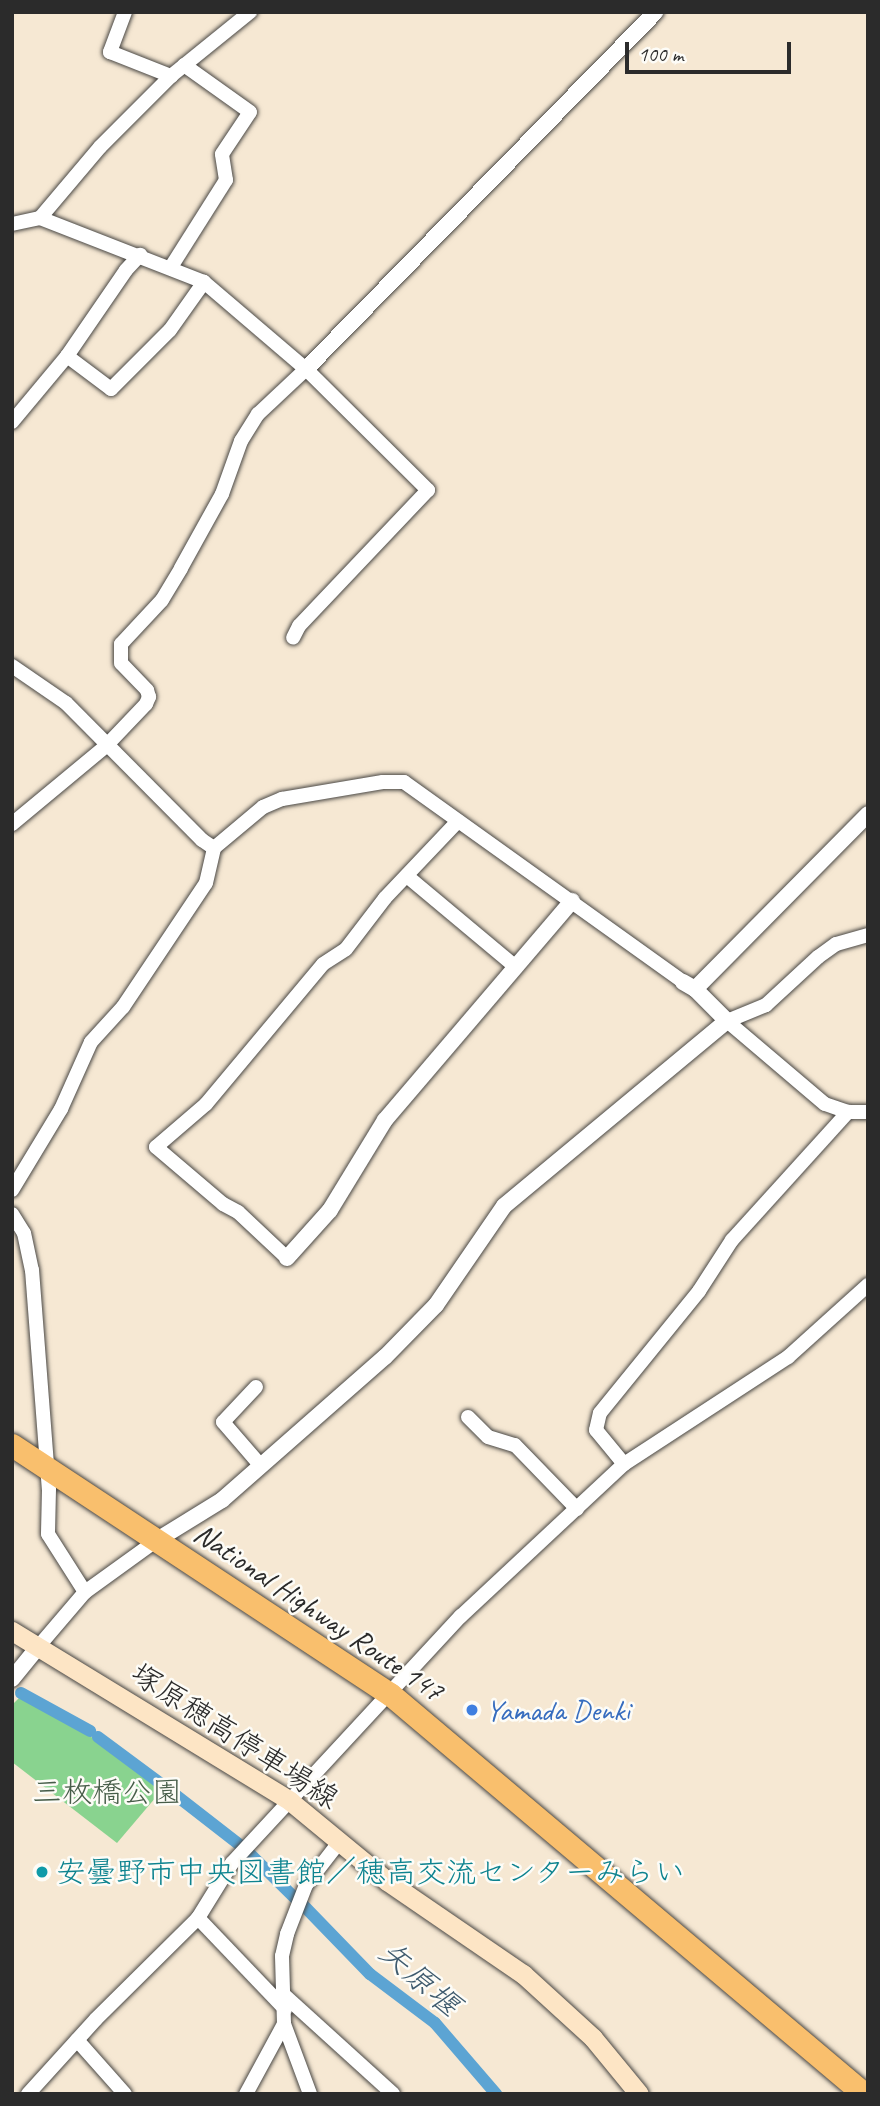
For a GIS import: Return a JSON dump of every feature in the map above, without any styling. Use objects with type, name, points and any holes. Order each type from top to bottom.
[{"type":"highway","name":"National Highway Route 147","points":[[12,1445],[390,1694],[864,2094]]},
{"type":"main road","name":"塚原穂高停車場線","points":[[12,1631],[290,1801],[387,1881],[523,1974],[593,2038],[639,2094]]},
{"type":"street","points":[[125,12],[110,52],[163,70],[170,76]]},
{"type":"street","points":[[40,218],[100,147],[170,76],[250,12]]},
{"type":"street","points":[[12,824],[106,746],[149,697],[147,690],[121,663],[121,644],[162,600],[222,494],[241,441],[258,414],[306,369],[655,12]]},
{"type":"street","points":[[171,267],[226,180],[222,154],[250,112],[184,65]]},
{"type":"street","points":[[12,224],[40,218],[204,282],[306,369],[428,490],[299,626],[293,638]]},
{"type":"street","points":[[12,422],[67,356],[126,270],[140,256]]},
{"type":"street","points":[[67,356],[111,389],[170,330],[204,282]]},
{"type":"street","points":[[13,668],[66,703],[106,746],[202,840],[214,848]]},
{"type":"street","points":[[12,1190],[61,1109],[91,1042],[122,1007],[206,883],[214,848],[263,807],[282,799],[383,782],[404,782],[689,986],[825,1104],[848,1112],[868,1112]]},
{"type":"street","points":[[689,986],[868,814]]},
{"type":"street","points":[[458,821],[385,898],[346,949],[323,964],[206,1104],[156,1147],[223,1205],[238,1212],[287,1258],[330,1210],[385,1120],[572,901]]},
{"type":"street","points":[[407,876],[516,967]]},
{"type":"street","points":[[12,1679],[85,1592],[157,1540],[222,1500],[385,1357],[436,1305],[504,1206],[727,1021],[766,1005],[836,944],[868,935]]},
{"type":"street","points":[[624,1464],[596,1430],[600,1413],[699,1292],[732,1240],[848,1112]]},
{"type":"street","points":[[12,1214],[24,1233],[32,1270],[47,1468],[48,1534],[85,1592]]},
{"type":"street","points":[[28,2094],[77,2040],[198,1918],[222,1876],[461,1616],[624,1464],[788,1357],[868,1285]]},
{"type":"street","points":[[256,1387],[223,1422],[261,1466]]},
{"type":"street","points":[[468,1417],[488,1437],[515,1445],[577,1509]]},
{"type":"street","points":[[310,2094],[284,2024],[282,1956],[287,1934],[306,1885],[340,1841]]},
{"type":"street","points":[[198,1918],[285,2002],[393,2094]]},
{"type":"street","points":[[246,2094],[284,2024]]},
{"type":"street","points":[[77,2040],[125,2094]]},
{"type":"green space","name":"三枚橋公園","points":[[20,1697],[82,1730],[162,1790],[117,1843],[12,1762],[12,1705]]},
{"type":"waterway","name":"矢原堰","points":[[21,1693],[90,1731]]},
{"type":"waterway","name":"矢原堰","points":[[98,1737],[168,1789]]},
{"type":"waterway","name":"矢原堰","points":[[173,1793],[241,1846]]},
{"type":"waterway","name":"矢原堰","points":[[249,1853],[296,1899]]},
{"type":"waterway","name":"矢原堰","points":[[304,1906],[370,1974],[435,2023],[496,2094]]},
{"type":"place","name":"Yamada Denki","points":[[472,1710]]},
{"type":"place","name":"安曇野市中央図書館／穂高交流センターみらい","points":[[42,1872]]}]
